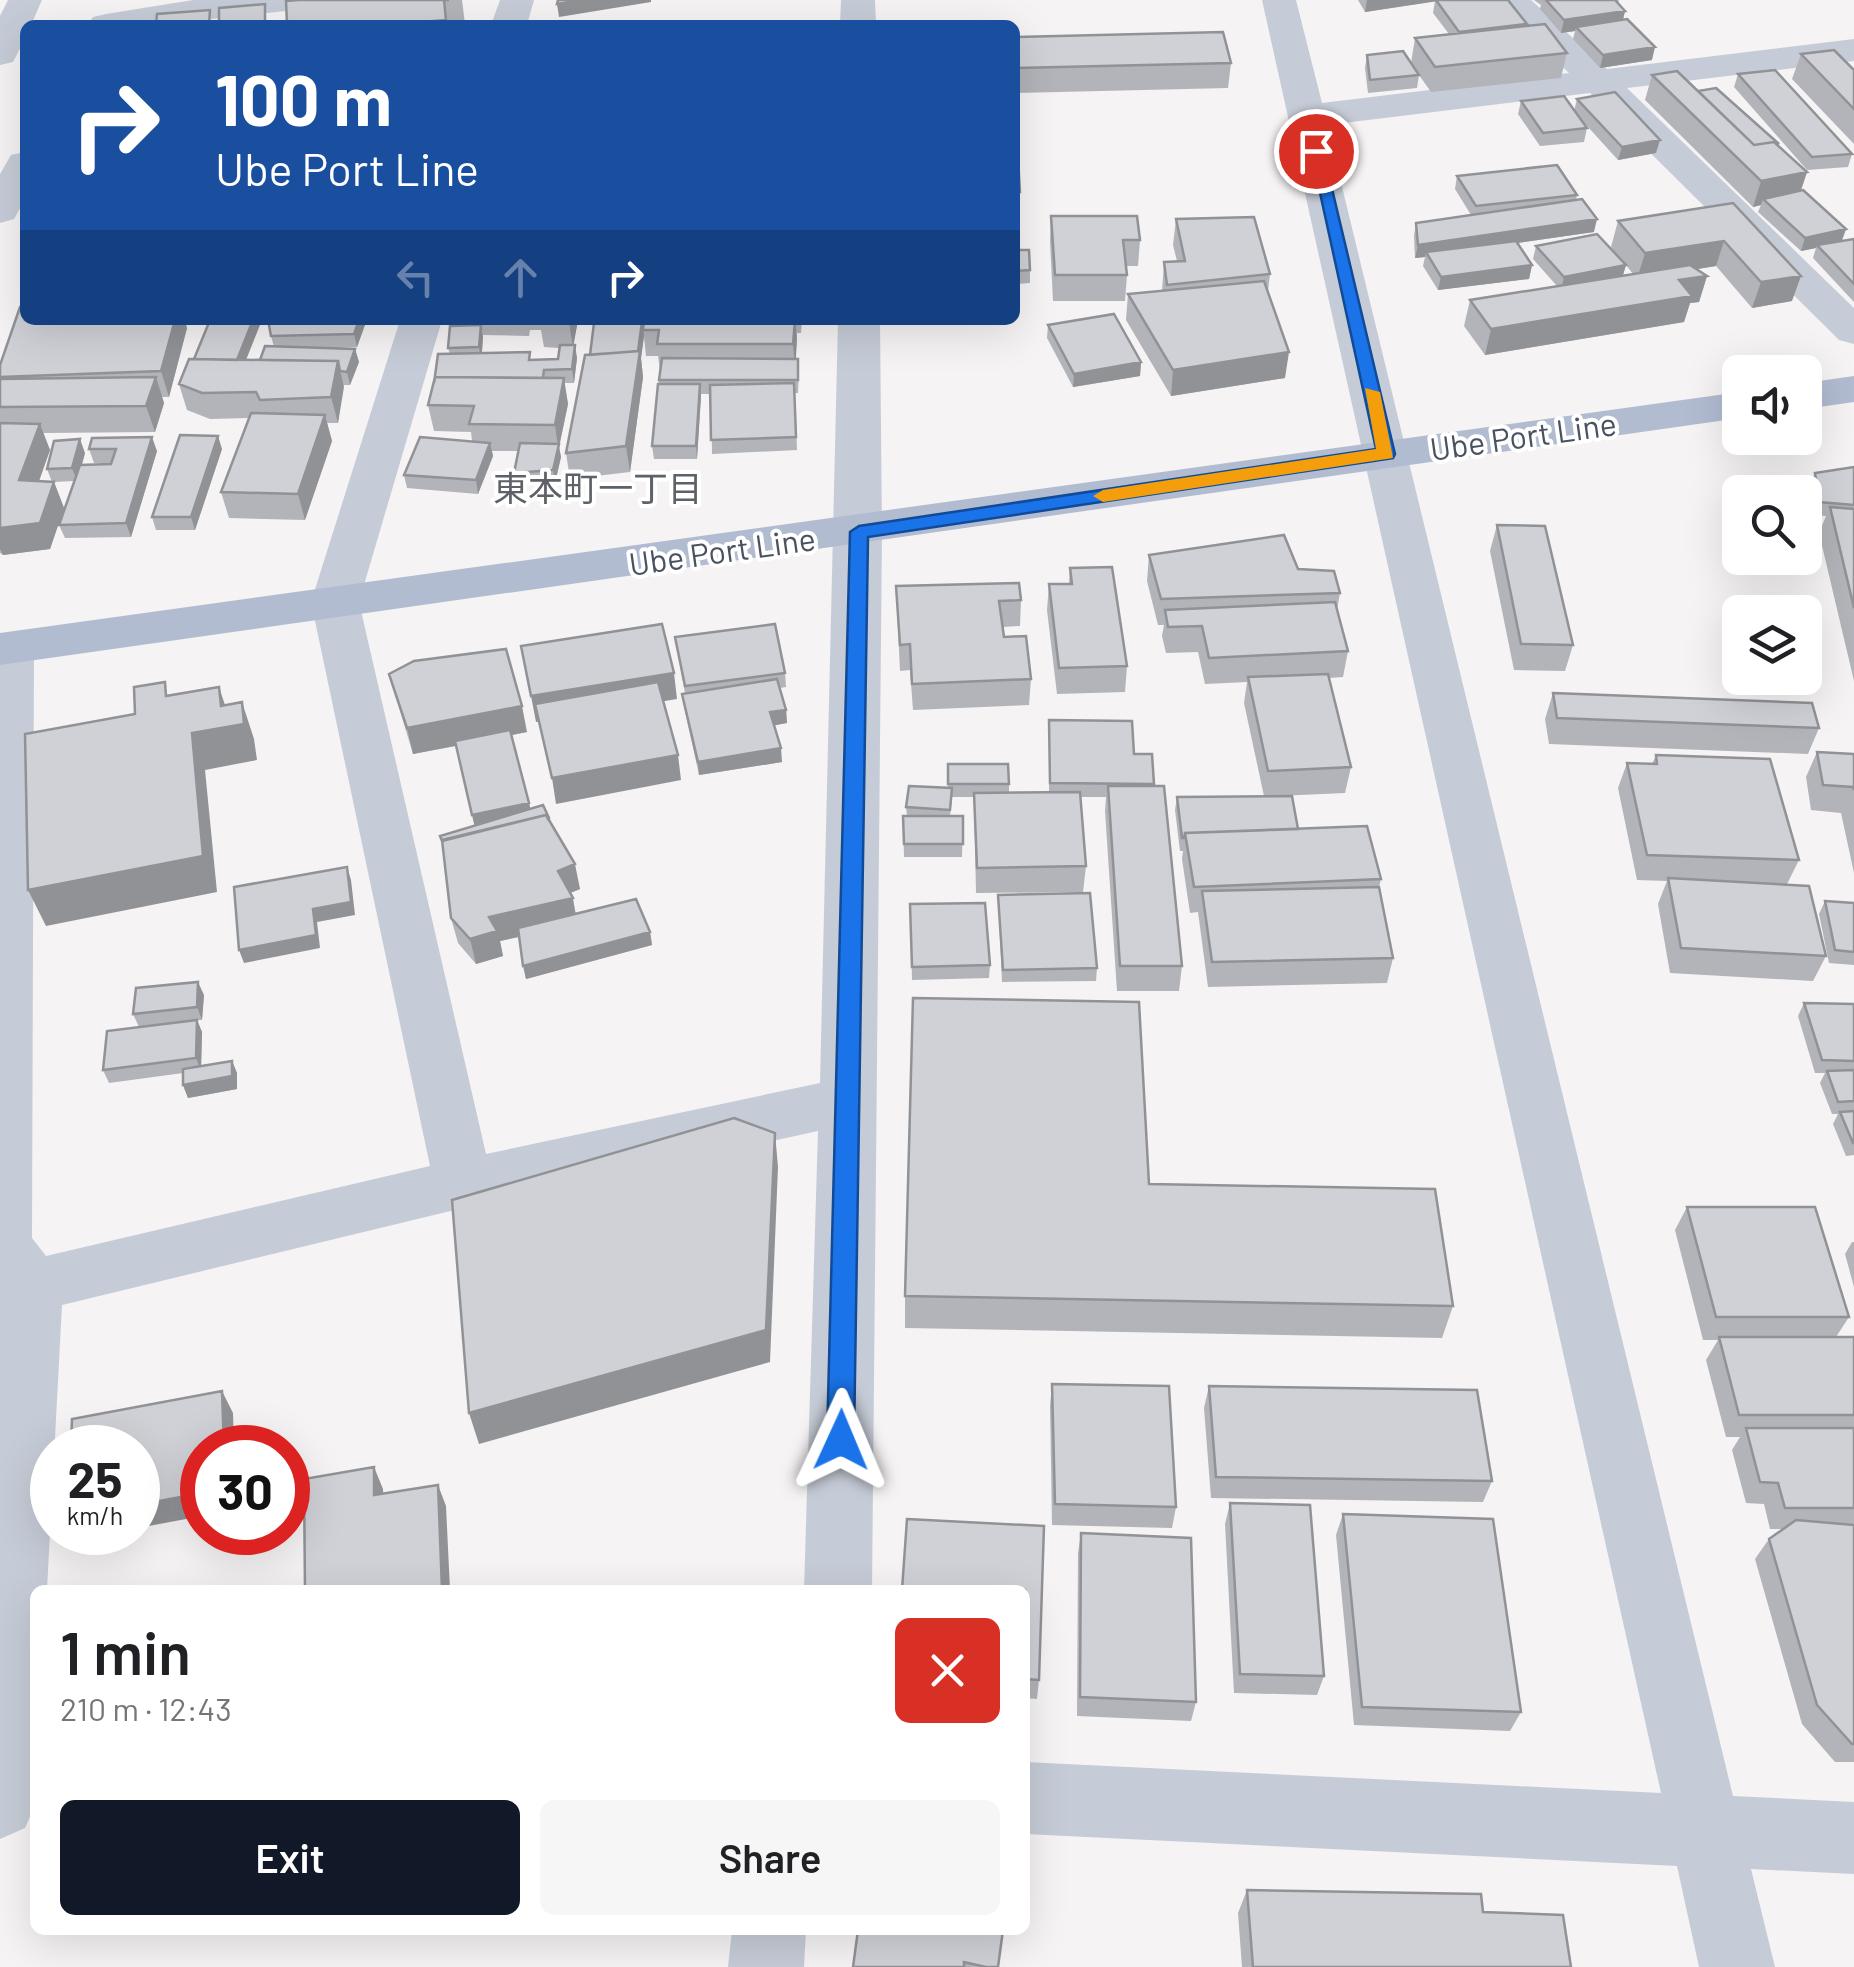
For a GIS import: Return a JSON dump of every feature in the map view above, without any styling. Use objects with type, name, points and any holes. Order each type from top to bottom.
[{"type":"main road","points":[[1822,394],[1854,389]]},
{"type":"main road","name":"Ube Port Line","points":[[5,649],[859,532],[1722,407]]},
{"type":"street","points":[[8,43],[25,0]]},
{"type":"street","points":[[126,20],[150,14],[296,0]]},
{"type":"street","points":[[1279,0],[1737,1967]]},
{"type":"street","points":[[1510,0],[1602,83],[1854,331]]},
{"type":"street","points":[[1308,116],[1854,50]]},
{"type":"street","points":[[0,210],[20,172]]},
{"type":"street","points":[[419,325],[335,602],[463,1183]]},
{"type":"street","points":[[838,1585],[859,532],[858,325]]},
{"type":"street","points":[[5,649],[11,1258],[10,1761]]},
{"type":"street","points":[[11,1258],[463,1183],[847,1100]]},
{"type":"street","points":[[1030,1798],[1854,1838]]},
{"type":"street","points":[[766,1967],[769,1935]]},
{"type":"building","points":[[444,0],[446,20],[287,20],[286,1]]},
{"type":"building","points":[[1436,0],[1508,0],[1527,24],[1459,32]]},
{"type":"building","points":[[1546,0],[1615,0],[1625,11],[1564,20]]},
{"type":"building","points":[[265,4],[265,20],[219,20],[219,8]]},
{"type":"building","points":[[210,10],[209,20],[156,20],[157,14]]},
{"type":"building","points":[[1627,19],[1655,47],[1603,55],[1576,27]]},
{"type":"building","points":[[1545,24],[1567,53],[1435,67],[1415,38]]},
{"type":"building","points":[[1223,32],[1231,63],[1020,68],[1020,37]]},
{"type":"building","points":[[1834,50],[1854,70],[1854,109],[1801,54]]},
{"type":"building","points":[[1403,51],[1419,75],[1370,80],[1367,55]]},
{"type":"building","points":[[1775,70],[1852,154],[1812,157],[1738,74]]},
{"type":"building","points":[[1677,71],[1754,145],[1774,142],[1807,172],[1761,181],[1652,75]]},
{"type":"building","points":[[1716,88],[1779,144],[1754,145],[1698,91]]},
{"type":"building","points":[[1615,92],[1660,140],[1622,147],[1577,99]]},
{"type":"building","points":[[1564,96],[1587,128],[1543,133],[1521,101]]},
{"type":"building","points":[[1557,165],[1577,195],[1476,206],[1457,176]]},
{"type":"building","points":[[1803,190],[1846,229],[1805,238],[1763,199]]},
{"type":"building","points":[[1582,199],[1597,219],[1418,245],[1416,223]]},
{"type":"building","points":[[1733,203],[1801,276],[1761,282],[1724,241],[1645,253],[1618,221]]},
{"type":"building","points":[[1051,216],[1137,216],[1140,240],[1123,240],[1127,275],[1055,275]]},
{"type":"building","points":[[1254,217],[1270,274],[1167,285],[1164,262],[1185,261],[1176,219]]},
{"type":"building","points":[[1597,234],[1626,265],[1564,277],[1536,246]]},
{"type":"building","points":[[1854,239],[1854,284],[1817,245]]},
{"type":"building","points":[[1516,241],[1532,265],[1441,277],[1426,252]]},
{"type":"building","points":[[1020,250],[1029,250],[1030,270],[1020,271]]},
{"type":"building","points":[[1690,265],[1707,276],[1679,280],[1692,296],[1491,329],[1470,300]]},
{"type":"building","points":[[1264,281],[1289,352],[1173,370],[1128,294]]},
{"type":"building","points":[[20,307],[20,325],[174,325],[161,371],[0,377],[0,365]]},
{"type":"building","points":[[1114,314],[1141,362],[1074,374],[1048,325]]},
{"type":"building","points":[[208,325],[251,325],[237,360],[194,359]]},
{"type":"building","points":[[269,325],[357,325],[354,334],[271,336]]},
{"type":"building","points":[[481,325],[479,347],[448,348],[450,326]]},
{"type":"building","points":[[594,325],[642,325],[638,351],[590,355]]},
{"type":"building","points":[[644,325],[795,325],[793,344],[657,344],[659,330],[643,330]]},
{"type":"building","points":[[560,345],[575,345],[572,369],[544,370],[543,378],[435,377],[434,383],[438,354],[530,352],[529,360],[558,359]]},
{"type":"building","points":[[265,346],[355,349],[347,372],[340,371],[338,361],[260,360]]},
{"type":"building","points":[[640,351],[626,446],[566,453],[585,355]]},
{"type":"building","points":[[662,358],[798,359],[798,380],[659,380]]},
{"type":"building","points":[[189,359],[338,361],[331,397],[260,400],[256,392],[202,393],[179,384]]},
{"type":"building","points":[[156,377],[146,406],[0,407],[0,379]]},
{"type":"building","points":[[435,377],[564,378],[555,425],[469,424],[474,406],[428,405]]},
{"type":"building","points":[[794,383],[796,437],[711,440],[710,385]]},
{"type":"building","points":[[658,384],[700,384],[696,446],[652,446]]},
{"type":"building","points":[[251,413],[325,415],[298,494],[221,492]]},
{"type":"building","points":[[0,423],[40,424],[19,480],[54,482],[40,523],[0,528]]},
{"type":"building","points":[[180,435],[218,436],[191,517],[152,517]]},
{"type":"building","points":[[152,437],[126,523],[59,525],[80,465],[111,464],[116,449],[89,449],[92,438]]},
{"type":"building","points":[[420,437],[490,443],[476,480],[404,475]]},
{"type":"building","points":[[80,439],[72,468],[47,469],[54,441]]},
{"type":"building","points":[[520,443],[559,444],[553,470],[514,473]]},
{"type":"building","points":[[1854,467],[1854,505],[1822,502],[1822,475],[1815,473]]},
{"type":"building","points":[[1830,507],[1854,509],[1854,608]]},
{"type":"building","points":[[1497,525],[1545,526],[1573,645],[1521,644]]},
{"type":"building","points":[[1284,535],[1298,569],[1334,571],[1340,593],[1161,599],[1149,555]]},
{"type":"building","points":[[1112,567],[1127,666],[1059,668],[1049,584],[1072,584],[1070,568]]},
{"type":"building","points":[[1019,583],[1021,600],[999,601],[1004,637],[1026,636],[1031,679],[912,684],[910,644],[900,645],[896,586]]},
{"type":"building","points":[[1335,602],[1348,651],[1209,658],[1202,626],[1168,627],[1165,610]]},
{"type":"building","points":[[662,624],[674,673],[531,696],[521,646]]},
{"type":"building","points":[[775,624],[785,673],[685,686],[675,637]]},
{"type":"building","points":[[506,649],[522,706],[407,728],[389,674],[414,661]]},
{"type":"building","points":[[1328,674],[1351,767],[1268,771],[1248,677]]},
{"type":"building","points":[[777,679],[786,710],[770,712],[781,748],[698,762],[682,694]]},
{"type":"building","points":[[165,682],[166,696],[219,687],[221,706],[242,702],[244,724],[192,733],[203,856],[28,890],[25,734],[135,714],[134,687]]},
{"type":"building","points":[[658,682],[678,755],[552,778],[535,704]]},
{"type":"building","points":[[1553,693],[1812,703],[1819,728],[1557,718]]},
{"type":"building","points":[[1049,720],[1132,721],[1134,754],[1152,754],[1154,784],[1050,783]]},
{"type":"building","points":[[510,730],[529,803],[472,815],[455,741]]},
{"type":"building","points":[[1817,752],[1854,754],[1854,790],[1823,785]]},
{"type":"building","points":[[1656,755],[1770,759],[1799,860],[1647,855],[1627,763],[1657,764]]},
{"type":"building","points":[[948,764],[1008,764],[1009,784],[948,784]]},
{"type":"building","points":[[909,786],[952,788],[950,810],[906,807]]},
{"type":"building","points":[[1108,786],[1164,786],[1182,966],[1120,966]]},
{"type":"building","points":[[1080,792],[1086,866],[977,868],[974,793]]},
{"type":"building","points":[[1292,796],[1298,829],[1185,833],[1182,838],[1177,797]]},
{"type":"building","points":[[543,805],[548,819],[546,815],[442,841],[440,836]]},
{"type":"building","points":[[546,815],[575,864],[558,871],[573,898],[489,917],[497,931],[470,939],[451,918],[442,840]]},
{"type":"building","points":[[903,816],[963,816],[963,844],[904,844]]},
{"type":"building","points":[[1367,826],[1381,879],[1194,887],[1185,833]]},
{"type":"building","points":[[347,867],[351,902],[313,909],[316,935],[239,950],[234,887]]},
{"type":"building","points":[[1668,878],[1809,886],[1826,956],[1681,948]]},
{"type":"building","points":[[1379,887],[1393,958],[1212,962],[1202,891]]},
{"type":"building","points":[[1090,893],[1097,968],[1003,970],[998,895]]},
{"type":"building","points":[[636,899],[650,932],[523,966],[518,928]]},
{"type":"building","points":[[1825,901],[1854,903],[1854,952],[1835,950]]},
{"type":"building","points":[[985,903],[990,965],[912,967],[910,904]]},
{"type":"building","points":[[198,982],[197,1007],[133,1014],[136,988]]},
{"type":"building","points":[[913,998],[1139,1002],[1149,1184],[1435,1189],[1453,1306],[905,1296]]},
{"type":"building","points":[[1804,1003],[1854,1004],[1854,1061],[1822,1060]]},
{"type":"building","points":[[197,1020],[196,1058],[103,1070],[107,1031]]},
{"type":"building","points":[[232,1061],[232,1076],[183,1085],[183,1069]]},
{"type":"building","points":[[1854,1070],[1854,1101],[1838,1102],[1827,1071]]},
{"type":"building","points":[[1854,1111],[1854,1143],[1853,1143],[1840,1112]]},
{"type":"building","points":[[734,1118],[775,1133],[766,1330],[469,1413],[452,1200]]},
{"type":"building","points":[[1687,1207],[1815,1207],[1849,1317],[1716,1317]]},
{"type":"building","points":[[1719,1337],[1854,1337],[1854,1415],[1739,1415]]},
{"type":"building","points":[[1052,1384],[1169,1386],[1176,1507],[1055,1504]]},
{"type":"building","points":[[1209,1386],[1477,1390],[1492,1481],[1216,1477]]},
{"type":"building","points":[[222,1391],[223,1425],[180,1425],[180,1497],[160,1501],[160,1425],[72,1425],[72,1419]]},
{"type":"building","points":[[1746,1428],[1854,1428],[1854,1508],[1785,1508],[1778,1483],[1760,1482]]},
{"type":"building","points":[[374,1467],[374,1495],[438,1485],[442,1585],[305,1585],[305,1555],[310,1555],[310,1478]]},
{"type":"building","points":[[1230,1503],[1310,1505],[1324,1676],[1240,1674]]},
{"type":"building","points":[[1343,1514],[1493,1519],[1521,1712],[1362,1707]]},
{"type":"building","points":[[907,1519],[1044,1526],[1039,1680],[1030,1679],[1030,1585],[902,1585]]},
{"type":"building","points":[[1796,1520],[1854,1525],[1854,1744],[1817,1705],[1769,1539]]},
{"type":"building","points":[[1081,1533],[1191,1538],[1196,1702],[1080,1697]]},
{"type":"building","points":[[1247,1890],[1481,1894],[1483,1912],[1563,1915],[1571,1967],[1253,1967]]},
{"type":"building","points":[[857,1935],[1002,1935],[998,1967],[964,1962],[964,1967],[853,1967]]},
{"type":"slow traffic","points":[[1103,496],[1386,454],[1372,392]]},
{"type":"district","name":"東本町一丁目","points":[[598,487]]},
{"type":"route","points":[[841,1440],[859,532],[1386,454],[1316,151]]}]
